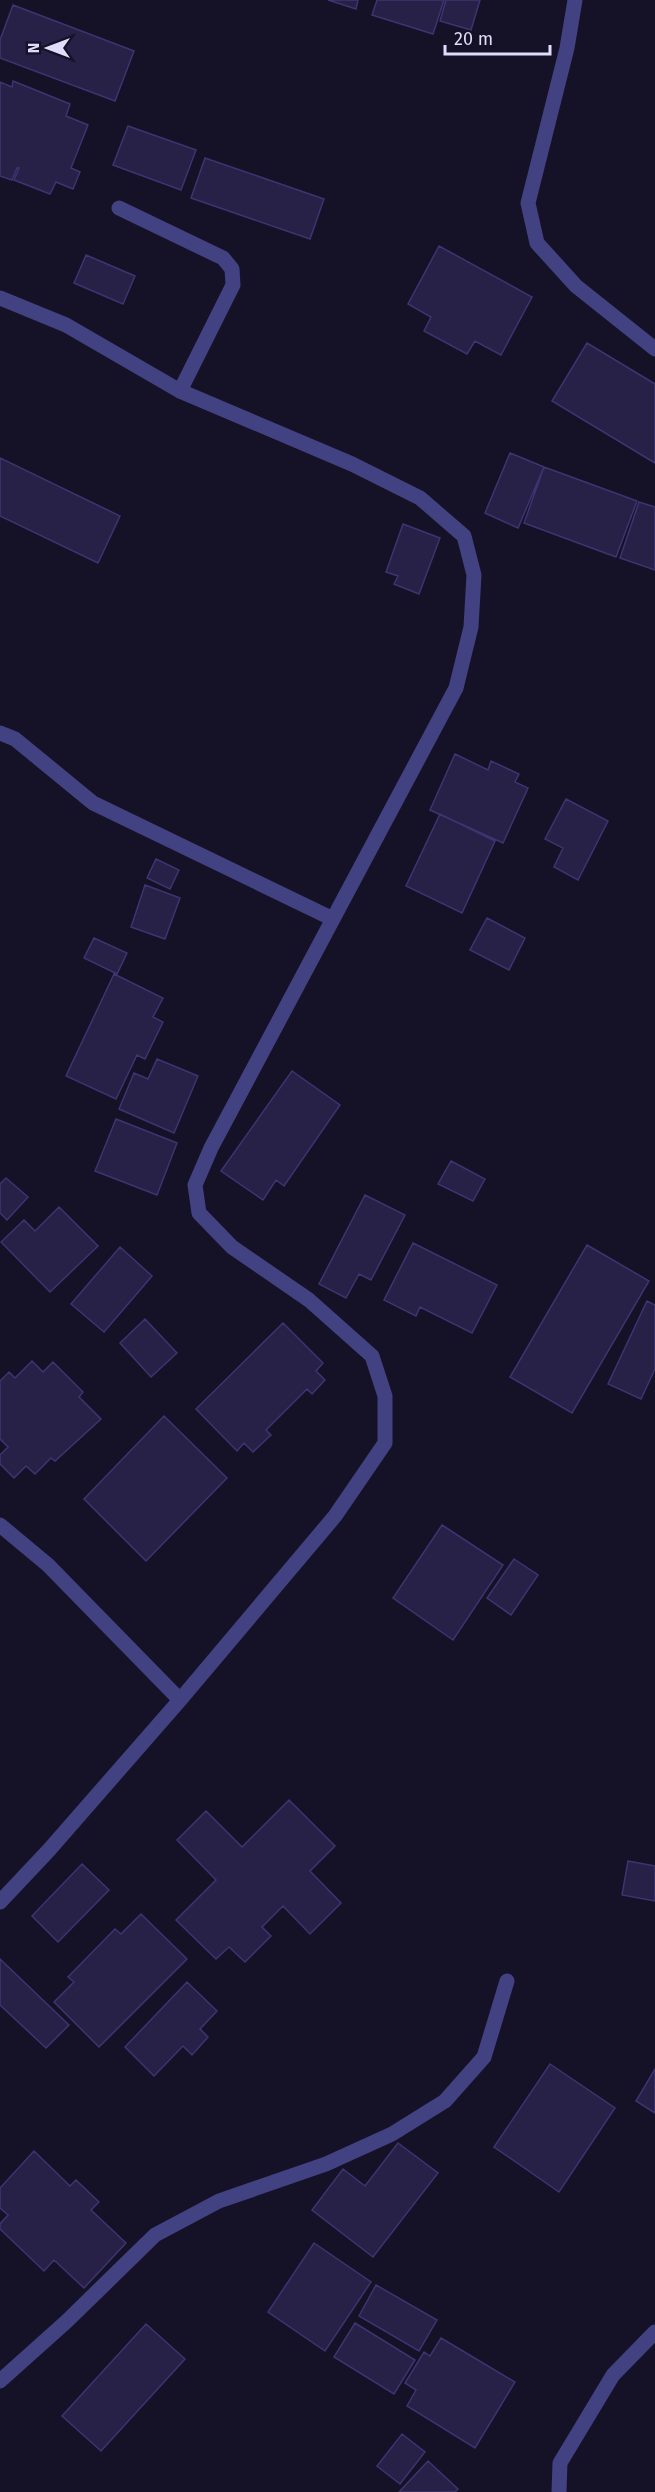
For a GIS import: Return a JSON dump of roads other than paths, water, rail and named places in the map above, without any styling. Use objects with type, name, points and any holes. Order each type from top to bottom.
[{"type":"street","points":[[575,0],[567,48],[528,202],[537,243],[576,286],[655,349]]},
{"type":"street","points":[[118,208],[223,258],[232,269],[232,285],[180,391]]},
{"type":"street","points":[[0,298],[66,325],[180,391],[352,465],[420,498],[464,536],[474,575],[471,627],[456,688],[216,1137],[195,1185],[199,1213],[232,1247],[309,1300],[372,1356],[385,1396],[386,1443],[335,1516],[49,1851],[0,1902]]},
{"type":"street","points":[[0,734],[15,739],[93,803],[333,919]]},
{"type":"street","points":[[0,1525],[48,1565],[180,1700]]},
{"type":"street","points":[[0,2381],[67,2321],[155,2235],[219,2201],[326,2164],[392,2134],[445,2101],[484,2056],[507,1981]]},
{"type":"street","points":[[559,2492],[560,2463],[613,2375],[655,2332]]}]
